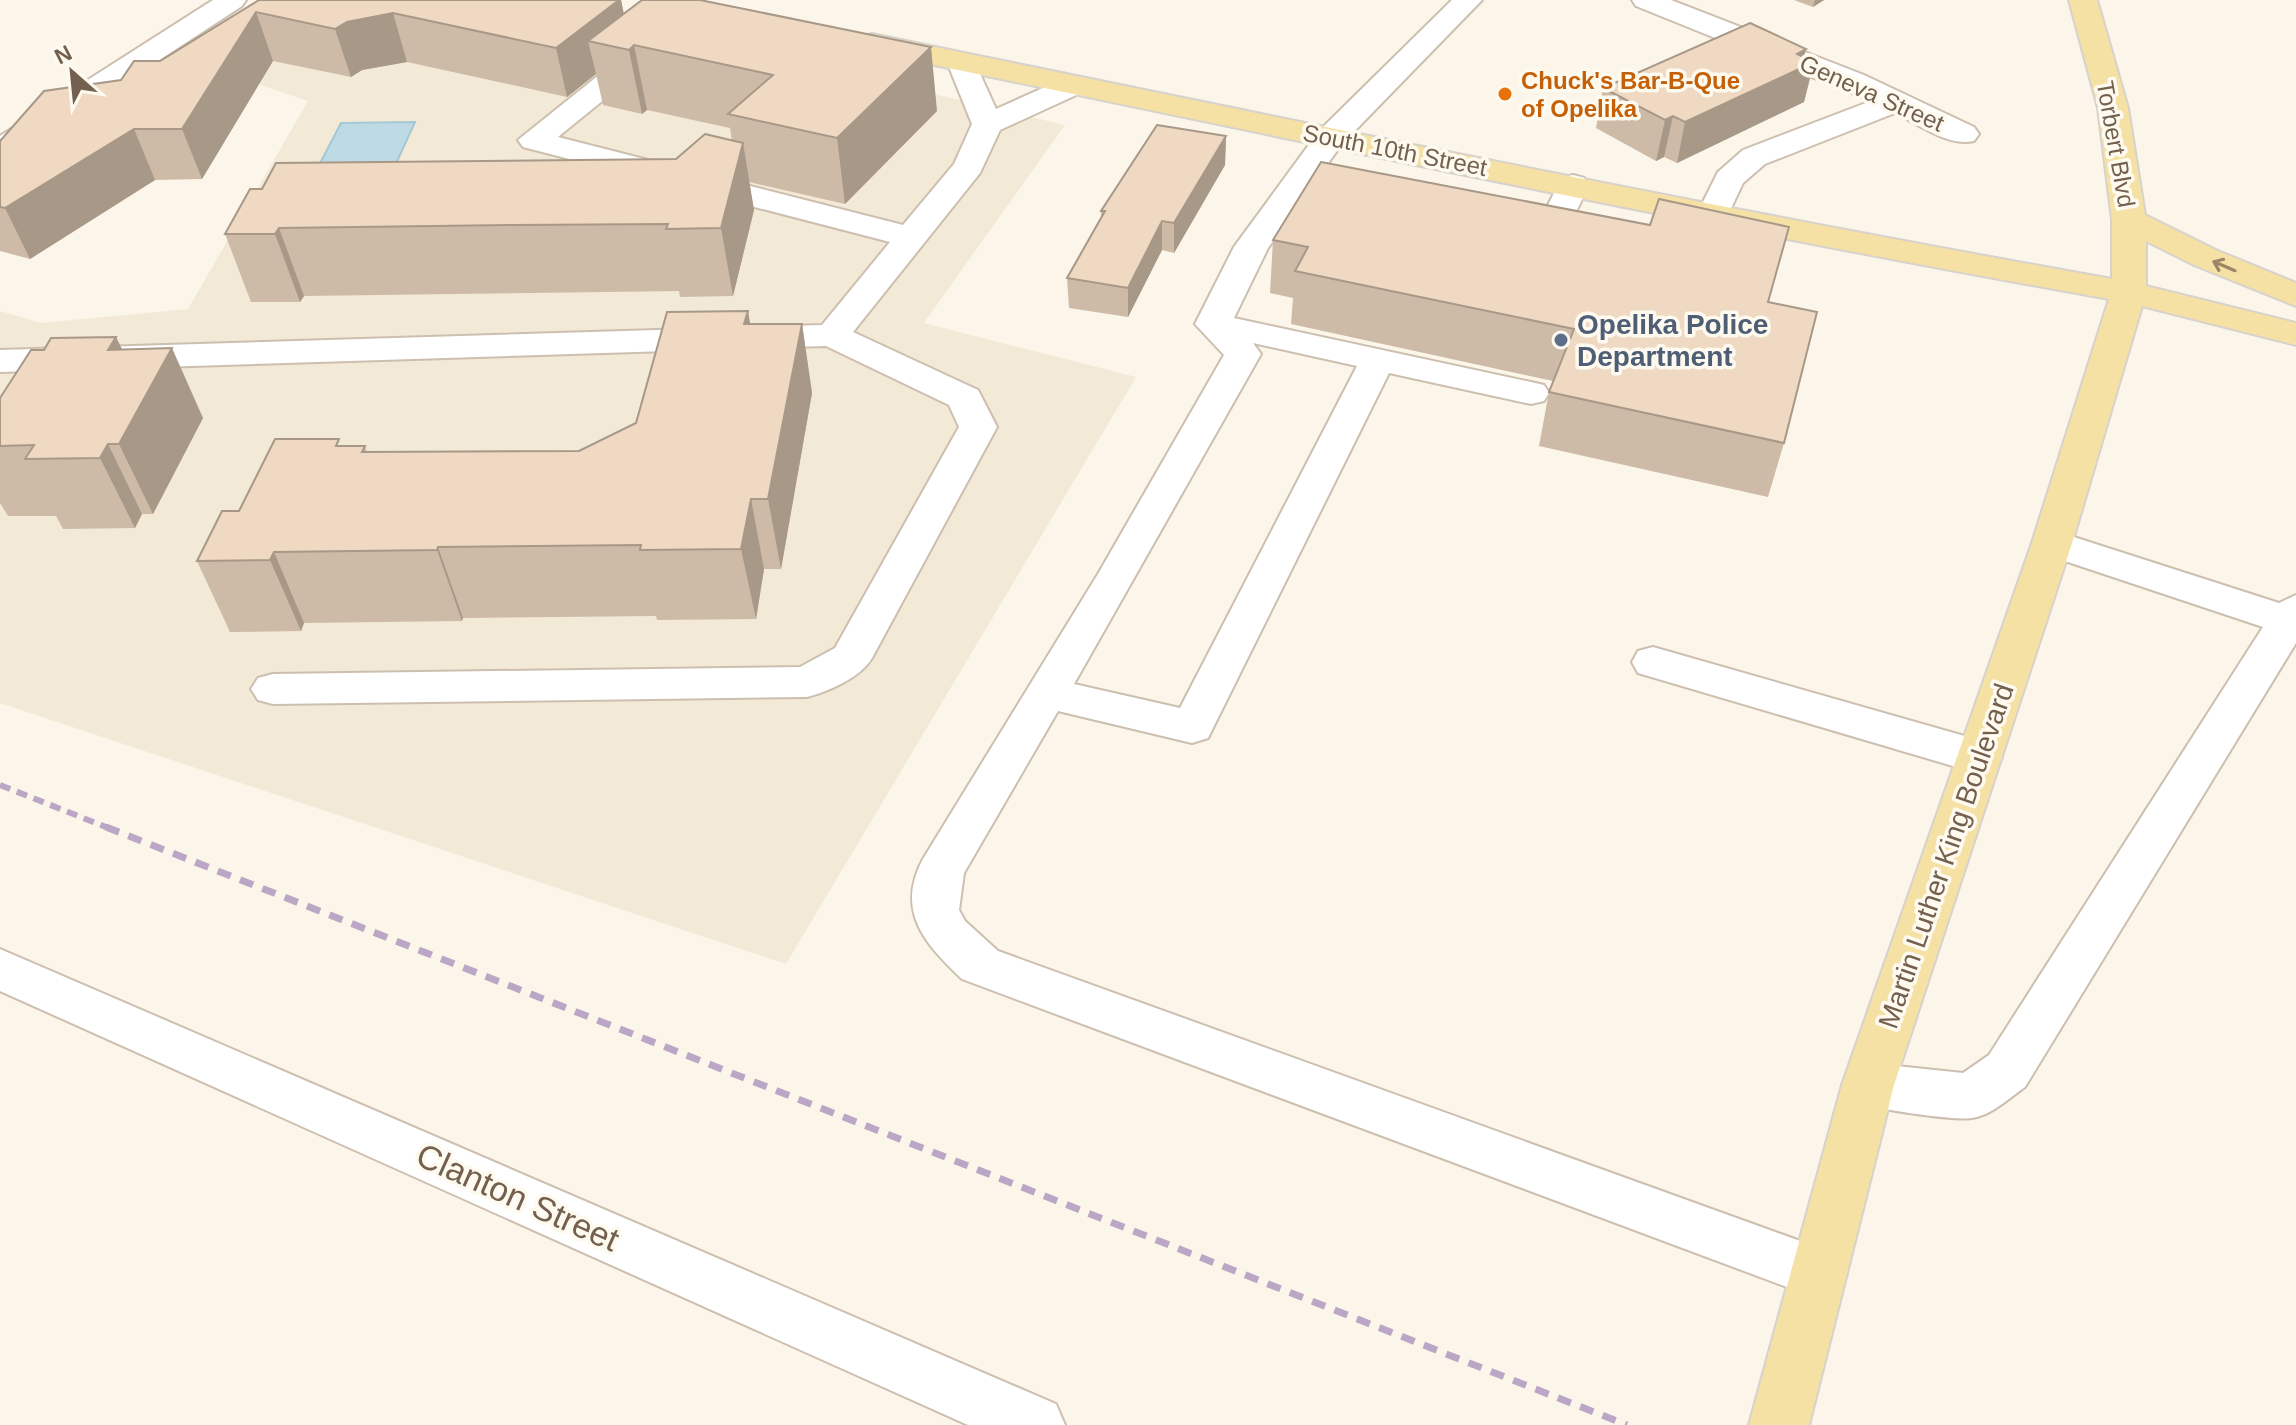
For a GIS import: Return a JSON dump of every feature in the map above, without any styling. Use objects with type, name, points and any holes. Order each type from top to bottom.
[{"type":"main road","name":"Torbert Blvd","points":[[2083,0],[2113,108],[2129,220],[2129,292]]},
{"type":"main road","name":"South 10th Street","points":[[839,37],[1330,138],[1938,258],[2129,292]]},
{"type":"main road","points":[[2129,220],[2206,258],[2296,296]]},
{"type":"main road","points":[[2129,292],[2296,334]]},
{"type":"main road","name":"Martin Luther King Boulevard","points":[[1779,1425],[1868,1085],[2052,543],[2129,292]]},
{"type":"street","points":[[0,150],[232,0]]},
{"type":"street","points":[[1213,324],[1251,247],[1309,188],[1330,138],[1468,0]]},
{"type":"street","name":"Geneva Street","points":[[1646,0],[1853,81],[1963,134]]},
{"type":"street","points":[[673,30],[534,140],[909,237]]},
{"type":"street","points":[[962,62],[987,124]]},
{"type":"street","points":[[832,335],[969,166],[987,124],[1074,85]]},
{"type":"street","points":[[1714,212],[1729,179],[1754,157],[1896,102]]},
{"type":"street","points":[[1490,222],[1550,234],[1573,185]]},
{"type":"street","points":[[1213,324],[1531,393]]},
{"type":"street","points":[[1213,324],[1243,354],[940,872],[935,910],[948,935],[980,965],[1819,1273]]},
{"type":"street","points":[[0,361],[832,335],[965,398],[978,427],[851,658],[807,682],[273,689]]},
{"type":"street","points":[[1046,693],[1192,727],[1378,360]]},
{"type":"street","points":[[1868,1085],[1971,1096],[2007,1071],[2292,615],[2052,543]]},
{"type":"street","points":[[1653,662],[1980,757]]},
{"type":"street","name":"Clanton Street","points":[[0,969],[1035,1425]]},
{"type":"shaded area","points":[[538,0],[1065,125],[924,323],[1136,377],[786,964],[0,703],[0,311],[41,323],[188,309],[308,101],[183,59]]},
{"type":"water","points":[[415,122],[394,168],[317,169],[341,123]]},
{"type":"building","points":[[259,0],[619,0],[556,48],[393,13],[347,22],[335,29],[256,12],[182,129],[134,129],[5,208],[0,207],[0,141],[44,91],[121,80],[134,61],[160,61]]},
{"type":"building","points":[[642,0],[700,0],[931,47],[837,138],[728,114],[773,75],[634,45],[629,50],[588,41]]},
{"type":"building","points":[[1750,23],[1806,49],[1797,54],[1814,62],[1685,122],[1673,116],[1665,120],[1603,88]]},
{"type":"building","points":[[1157,125],[1226,136],[1174,223],[1162,221],[1128,288],[1067,278],[1105,211],[1101,211]]},
{"type":"building","points":[[705,134],[743,143],[721,228],[666,229],[668,224],[514,225],[279,228],[275,234],[225,234],[250,189],[262,189],[276,163],[676,159]]},
{"type":"building","name":"Opelika Police Department","points":[[1321,162],[1650,225],[1659,199],[1789,227],[1768,302],[1817,312],[1784,443],[1549,392],[1574,329],[1295,271],[1308,247],[1273,240]]},
{"type":"building","points":[[748,311],[744,324],[802,324],[768,499],[751,499],[741,549],[640,550],[641,545],[438,547],[437,550],[274,552],[270,560],[197,561],[222,511],[239,511],[275,439],[339,439],[336,446],[365,446],[362,452],[579,451],[636,423],[667,312]]},
{"type":"building","points":[[116,337],[108,350],[172,348],[119,444],[108,444],[100,458],[25,459],[34,445],[0,446],[0,398],[31,350],[44,350],[51,338]]},
{"type":"railway","points":[[0,785],[111,829]]},
{"type":"railway","points":[[106,827],[1627,1425]]},
{"type":"place","name":"Chuck's Bar-B-Que of Opelika","points":[[1505,94]]},
{"type":"place","name":"Opelika Police Department","points":[[1561,340]]}]
